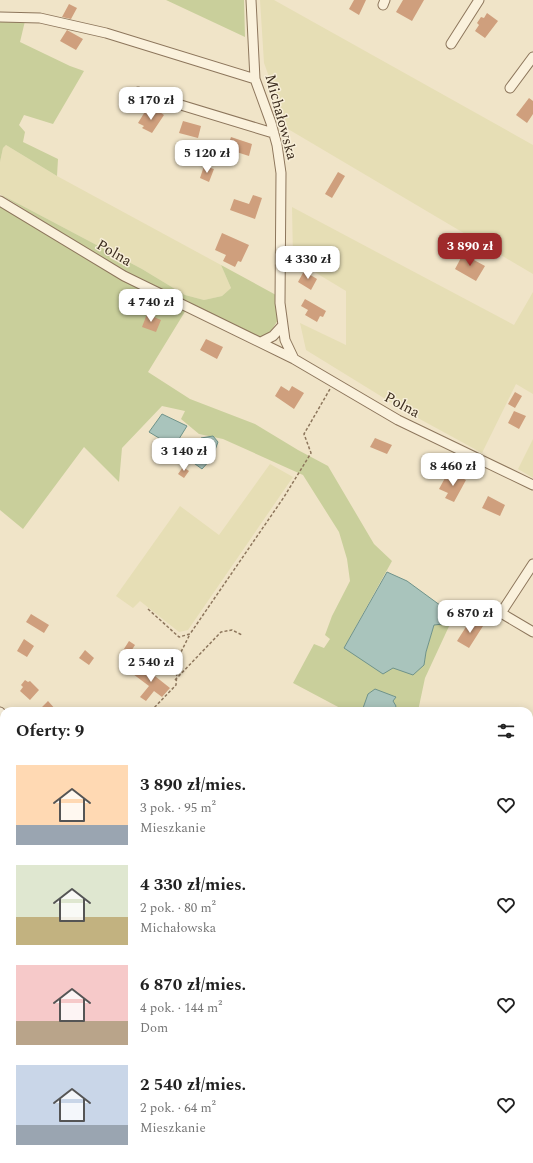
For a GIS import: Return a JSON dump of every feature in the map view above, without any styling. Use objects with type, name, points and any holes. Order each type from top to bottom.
[{"type":"street","name":"Michałowska","points":[[251,0],[255,79],[273,132],[281,173],[280,303],[285,340],[294,359]]},
{"type":"street","points":[[450,44],[478,0]]},
{"type":"street","points":[[0,17],[40,18],[106,33],[255,79]]},
{"type":"street","points":[[510,88],[533,57]]},
{"type":"street","points":[[138,92],[273,132]]},
{"type":"street","name":"Polna","points":[[0,200],[124,276],[261,342],[294,359],[398,420],[533,485]]},
{"type":"street","points":[[261,342],[273,336],[283,325]]},
{"type":"street","points":[[533,564],[501,613],[533,632]]},
{"type":"path","points":[[155,707],[176,686],[175,680],[178,658],[190,634],[284,497],[311,453],[304,434],[334,383]]},
{"type":"path","points":[[148,609],[179,637],[190,634]]},
{"type":"path","points":[[175,680],[222,632],[232,630],[242,635]]},
{"type":"shaded area","points":[[260,0],[274,0],[533,145],[533,274],[288,129],[264,63]]},
{"type":"shaded area","points":[[6,145],[57,176],[221,265],[231,288],[222,296],[204,300],[185,295],[142,269],[0,194],[0,162],[3,148]]},
{"type":"shaded area","points":[[292,207],[514,325],[533,292],[533,394],[516,384],[482,453],[405,411],[306,350],[300,323],[346,345],[346,291],[293,259]]},
{"type":"shaded area","points":[[533,439],[533,478],[518,469]]},
{"type":"shaded area","points":[[270,464],[293,477],[188,630],[179,632],[140,601],[133,608],[116,596],[180,506],[219,535]]},
{"type":"green space","points":[[166,0],[244,0],[245,37]]},
{"type":"green space","points":[[0,21],[25,21],[20,42],[70,66],[84,71],[53,124],[24,115],[19,125],[25,132],[23,142],[58,159],[57,176],[6,145],[3,148],[0,162]]},
{"type":"green space","points":[[0,194],[142,269],[185,295],[204,300],[222,296],[231,288],[221,265],[276,295],[278,320],[269,334],[259,338],[240,327],[126,273]]},
{"type":"green space","points":[[0,204],[121,279],[186,310],[148,372],[190,399],[255,424],[328,466],[374,544],[392,561],[344,648],[393,667],[424,665],[426,652],[434,625],[443,624],[448,611],[457,609],[425,678],[419,707],[396,707],[393,701],[395,696],[368,695],[364,707],[338,707],[293,683],[314,644],[324,648],[330,639],[325,635],[332,616],[350,581],[347,559],[339,532],[303,475],[223,439],[199,434],[181,419],[185,411],[162,406],[122,448],[119,482],[84,447],[23,529],[0,510]]},
{"type":"water","points":[[162,414],[187,426],[174,447],[149,432]]},
{"type":"water","points":[[213,436],[218,442],[212,458],[202,469],[191,461],[201,438]]},
{"type":"water","points":[[387,572],[407,581],[448,611],[443,624],[434,625],[426,652],[424,665],[413,675],[393,668],[383,674],[344,648]]},
{"type":"water","points":[[375,689],[396,697],[393,701],[396,707],[363,707],[368,694]]},
{"type":"building","points":[[354,0],[366,0],[359,15],[349,9]]},
{"type":"building","points":[[403,0],[424,0],[412,21],[396,12]]},
{"type":"building","points":[[69,4],[77,8],[71,19],[62,17]]},
{"type":"building","points":[[487,13],[498,21],[485,38],[475,31],[479,25],[477,23],[481,17],[484,18]]},
{"type":"building","points":[[67,30],[83,39],[76,50],[60,41]]},
{"type":"building","points":[[529,98],[533,101],[533,114],[527,123],[516,115]]},
{"type":"building","points":[[146,110],[154,115],[157,110],[164,115],[152,133],[142,128],[144,126],[138,123]]},
{"type":"building","points":[[183,121],[201,126],[198,138],[179,133]]},
{"type":"building","points":[[231,137],[252,144],[249,156],[227,149]]},
{"type":"building","points":[[204,166],[214,169],[209,182],[200,178]]},
{"type":"building","points":[[338,172],[345,176],[332,198],[325,194]]},
{"type":"building","points":[[253,195],[262,198],[255,219],[230,210],[234,199],[249,204]]},
{"type":"building","points":[[222,233],[249,245],[241,262],[238,261],[235,267],[223,261],[226,255],[215,250]]},
{"type":"building","points":[[463,254],[485,266],[476,281],[455,269]]},
{"type":"building","points":[[304,271],[317,279],[311,290],[298,282]]},
{"type":"building","points":[[305,299],[326,311],[323,317],[320,316],[317,322],[305,315],[308,310],[301,306]]},
{"type":"building","points":[[147,314],[161,320],[156,332],[142,327]]},
{"type":"building","points":[[206,339],[223,347],[217,359],[200,350]]},
{"type":"building","points":[[281,386],[289,391],[292,386],[304,393],[294,409],[275,396]]},
{"type":"building","points":[[515,392],[522,396],[515,408],[508,404]]},
{"type":"building","points":[[514,411],[526,416],[519,429],[508,423]]},
{"type":"building","points":[[375,438],[392,445],[387,454],[370,447]]},
{"type":"building","points":[[183,467],[189,471],[184,478],[178,474]]},
{"type":"building","points":[[456,475],[466,480],[454,502],[445,498],[448,493],[439,489],[445,478],[453,481]]},
{"type":"building","points":[[488,496],[505,505],[500,516],[482,508]]},
{"type":"building","points":[[31,614],[49,625],[44,633],[26,622]]},
{"type":"building","points":[[471,619],[483,626],[469,648],[457,641]]},
{"type":"building","points":[[24,639],[34,646],[27,657],[17,651]]},
{"type":"building","points":[[129,641],[135,645],[128,656],[122,652]]},
{"type":"building","points":[[85,650],[94,658],[89,665],[79,658]]},
{"type":"building","points":[[141,665],[170,688],[162,697],[154,691],[146,701],[140,697],[149,686],[133,674]]},
{"type":"building","points":[[25,680],[28,682],[30,681],[39,690],[30,700],[20,691],[23,687],[21,685]]},
{"type":"building","points":[[48,701],[53,707],[42,707]]}]
